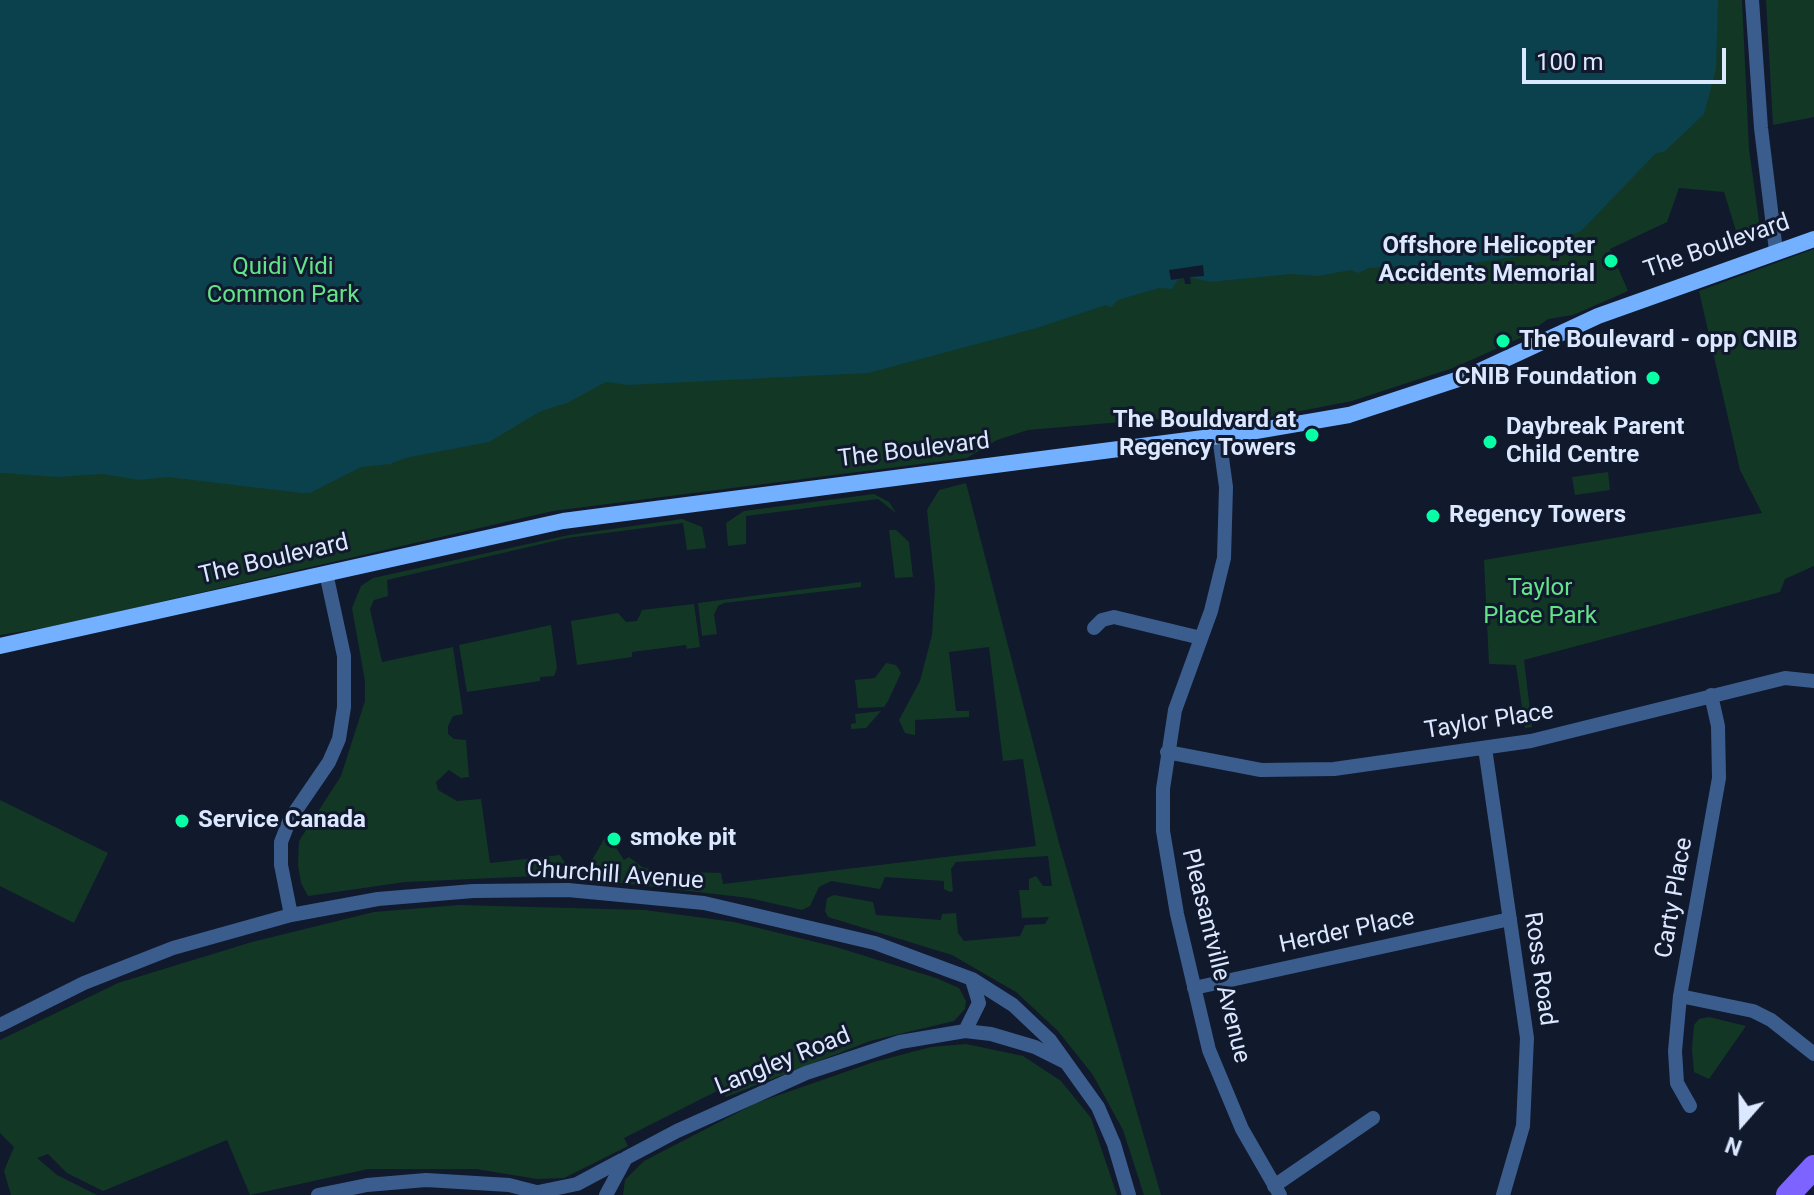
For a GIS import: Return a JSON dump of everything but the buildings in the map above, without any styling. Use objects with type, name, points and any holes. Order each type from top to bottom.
[{"type":"main road","points":[[1788,1195],[1814,1167]]},
{"type":"street","points":[[1752,0],[1761,128],[1776,251]]},
{"type":"street","name":"The Boulevard","points":[[0,646],[563,521],[1316,422],[1382,406],[1471,375],[1654,293],[1814,239]]},
{"type":"street","name":"Pleasantville Avenue","points":[[1219,436],[1226,487],[1226,534],[1218,585],[1178,700],[1167,752],[1163,831],[1194,988],[1215,1063],[1242,1129],[1277,1190]]},
{"type":"street","points":[[291,915],[281,865],[284,833],[323,775],[339,739],[344,707],[344,656],[326,573]]},
{"type":"street","points":[[1094,628],[1102,620],[1114,617],[1201,638]]},
{"type":"street","name":"Taylor Place","points":[[1167,752],[1261,770],[1295,771],[1531,741],[1785,678],[1814,681]]},
{"type":"street","name":"Carty Place","points":[[1690,1106],[1677,1083],[1675,1051],[1680,996],[1719,778],[1718,726],[1711,695]]},
{"type":"street","name":"Ross Road","points":[[1485,748],[1528,1068],[1523,1126],[1503,1195]]},
{"type":"street","name":"Churchill Avenue","points":[[0,1025],[122,966],[291,915],[378,899],[473,891],[638,895],[782,918],[875,943],[972,979],[1026,1016],[1070,1065],[1098,1107],[1130,1192]]},
{"type":"street","name":"Herder Place","points":[[1194,988],[1510,919]]},
{"type":"street","points":[[965,1031],[979,1003],[972,979]]},
{"type":"street","points":[[1680,996],[1753,1011],[1812,1048]]},
{"type":"street","name":"Langley Road","points":[[543,1194],[577,1184],[677,1131],[806,1073],[900,1042],[965,1031],[1012,1039],[1070,1065]]},
{"type":"street","points":[[1277,1190],[1373,1118]]},
{"type":"street","points":[[606,1195],[626,1158]]},
{"type":"street","points":[[318,1195],[466,1181],[543,1194]]},
{"type":"green space","name":"Quidi Vidi Common Park","points":[[0,0],[1742,0],[1749,149],[1760,228],[1757,237],[1741,247],[1724,192],[1679,188],[1667,222],[1610,249],[1628,291],[1573,315],[1548,319],[1525,336],[1453,368],[1352,401],[1249,421],[1237,412],[1028,430],[997,440],[967,458],[553,511],[56,626],[0,635]]},
{"type":"green space","points":[[1766,0],[1814,0],[1814,117],[1773,125]]},
{"type":"green space","name":"Taylor Place Park","points":[[1814,249],[1814,566],[1785,579],[1780,592],[1524,660],[1532,727],[1525,728],[1516,665],[1489,664],[1484,560],[1762,513],[1740,470],[1699,291]]},
{"type":"green space","points":[[1608,472],[1610,490],[1575,495],[1572,477]]},
{"type":"green space","points":[[966,483],[1059,843],[1161,1195],[1144,1195],[1123,1130],[1093,1075],[1058,1031],[1016,992],[952,955],[828,917],[825,911],[827,898],[834,895],[873,902],[876,915],[941,920],[942,914],[956,913],[958,933],[964,941],[1020,936],[1025,925],[1045,924],[1049,917],[1022,918],[1019,890],[1029,890],[1029,879],[1036,876],[1043,886],[1052,886],[1048,856],[956,862],[951,869],[953,891],[950,892],[944,889],[944,881],[885,877],[880,889],[831,881],[819,887],[810,906],[802,910],[749,898],[594,880],[585,872],[607,834],[624,860],[629,857],[642,867],[657,871],[721,873],[723,884],[1036,846],[1023,759],[1003,761],[989,647],[949,652],[956,711],[969,711],[969,717],[915,720],[915,735],[905,733],[899,720],[920,681],[932,635],[935,587],[927,510],[939,490]]},
{"type":"green space","points":[[874,494],[889,502],[896,513],[878,499],[746,516],[746,544],[728,546],[726,523],[744,511]]},
{"type":"green space","points":[[682,519],[702,527],[706,548],[687,550],[683,523],[567,538],[387,580],[388,596],[374,600],[370,609],[382,662],[453,647],[463,714],[453,716],[448,734],[454,739],[466,740],[469,777],[461,778],[449,770],[436,782],[438,790],[457,801],[481,799],[490,863],[560,855],[567,866],[561,875],[405,882],[308,896],[301,883],[298,865],[299,841],[341,776],[365,701],[365,681],[352,608],[361,586],[373,578],[569,535]]},
{"type":"green space","points":[[889,530],[896,530],[909,542],[913,577],[895,578]]},
{"type":"green space","points":[[861,582],[861,587],[724,603],[718,606],[714,615],[717,634],[702,636],[698,603]]},
{"type":"green space","points":[[694,604],[700,647],[687,649],[686,645],[632,652],[632,657],[577,665],[571,621],[618,613],[626,622],[637,621],[642,610]]},
{"type":"green space","points":[[551,625],[557,668],[554,676],[467,692],[459,645]]},
{"type":"green space","points":[[886,663],[896,665],[901,673],[888,701],[884,707],[858,708],[855,680],[875,678]]},
{"type":"green space","points":[[881,711],[866,728],[851,729],[851,724],[856,723],[855,714]]},
{"type":"green space","points":[[0,800],[108,853],[74,923],[0,886]]},
{"type":"green space","points":[[459,905],[645,910],[734,922],[836,947],[936,978],[959,988],[966,1001],[965,1009],[954,1021],[870,1041],[726,1097],[721,1089],[624,1138],[628,1146],[564,1178],[537,1179],[476,1169],[368,1169],[250,1195],[227,1140],[103,1191],[67,1173],[48,1154],[37,1158],[57,1175],[97,1195],[11,1195],[4,1171],[14,1147],[0,1133],[0,1040],[118,983],[252,942],[374,912]]},
{"type":"green space","points":[[1709,1017],[1746,1026],[1709,1079],[1694,1072],[1692,1049],[1694,1025],[1699,1019]]},
{"type":"green space","points":[[966,1044],[1023,1056],[1061,1081],[1091,1118],[1117,1195],[623,1195],[625,1180],[644,1161],[756,1103],[874,1062],[931,1047]]},
{"type":"shaded area","name":"Quidi Vidi Common Park","points":[[0,0],[1718,0],[1716,69],[1704,114],[1664,152],[1656,153],[1581,231],[1524,255],[1438,269],[1402,266],[1369,268],[1358,273],[1351,270],[1318,276],[1291,274],[1210,282],[1190,277],[1191,284],[1185,284],[1184,278],[1178,279],[1172,289],[1159,288],[1118,300],[1111,307],[1106,305],[1037,328],[868,373],[629,385],[606,382],[567,403],[541,411],[489,442],[405,458],[390,464],[361,467],[310,493],[301,493],[168,477],[139,480],[103,474],[58,477],[0,473]]},
{"type":"pier","points":[[1203,265],[1204,276],[1190,277],[1191,284],[1185,284],[1184,278],[1171,280],[1169,270]]},
{"type":"place","name":"Offshore Helicopter Accidents Memorial","points":[[1611,261]]},
{"type":"place","name":"The Boulevard - opp CNIB","points":[[1503,341]]},
{"type":"place","name":"CNIB Foundation","points":[[1653,378]]},
{"type":"place","name":"The Bouldvard at Regency Towers","points":[[1312,435]]},
{"type":"place","name":"Daybreak Parent Child Centre","points":[[1490,442]]},
{"type":"place","name":"Regency Towers","points":[[1433,516]]},
{"type":"place","name":"Service Canada","points":[[182,821]]},
{"type":"place","name":"smoke pit","points":[[614,839]]}]
